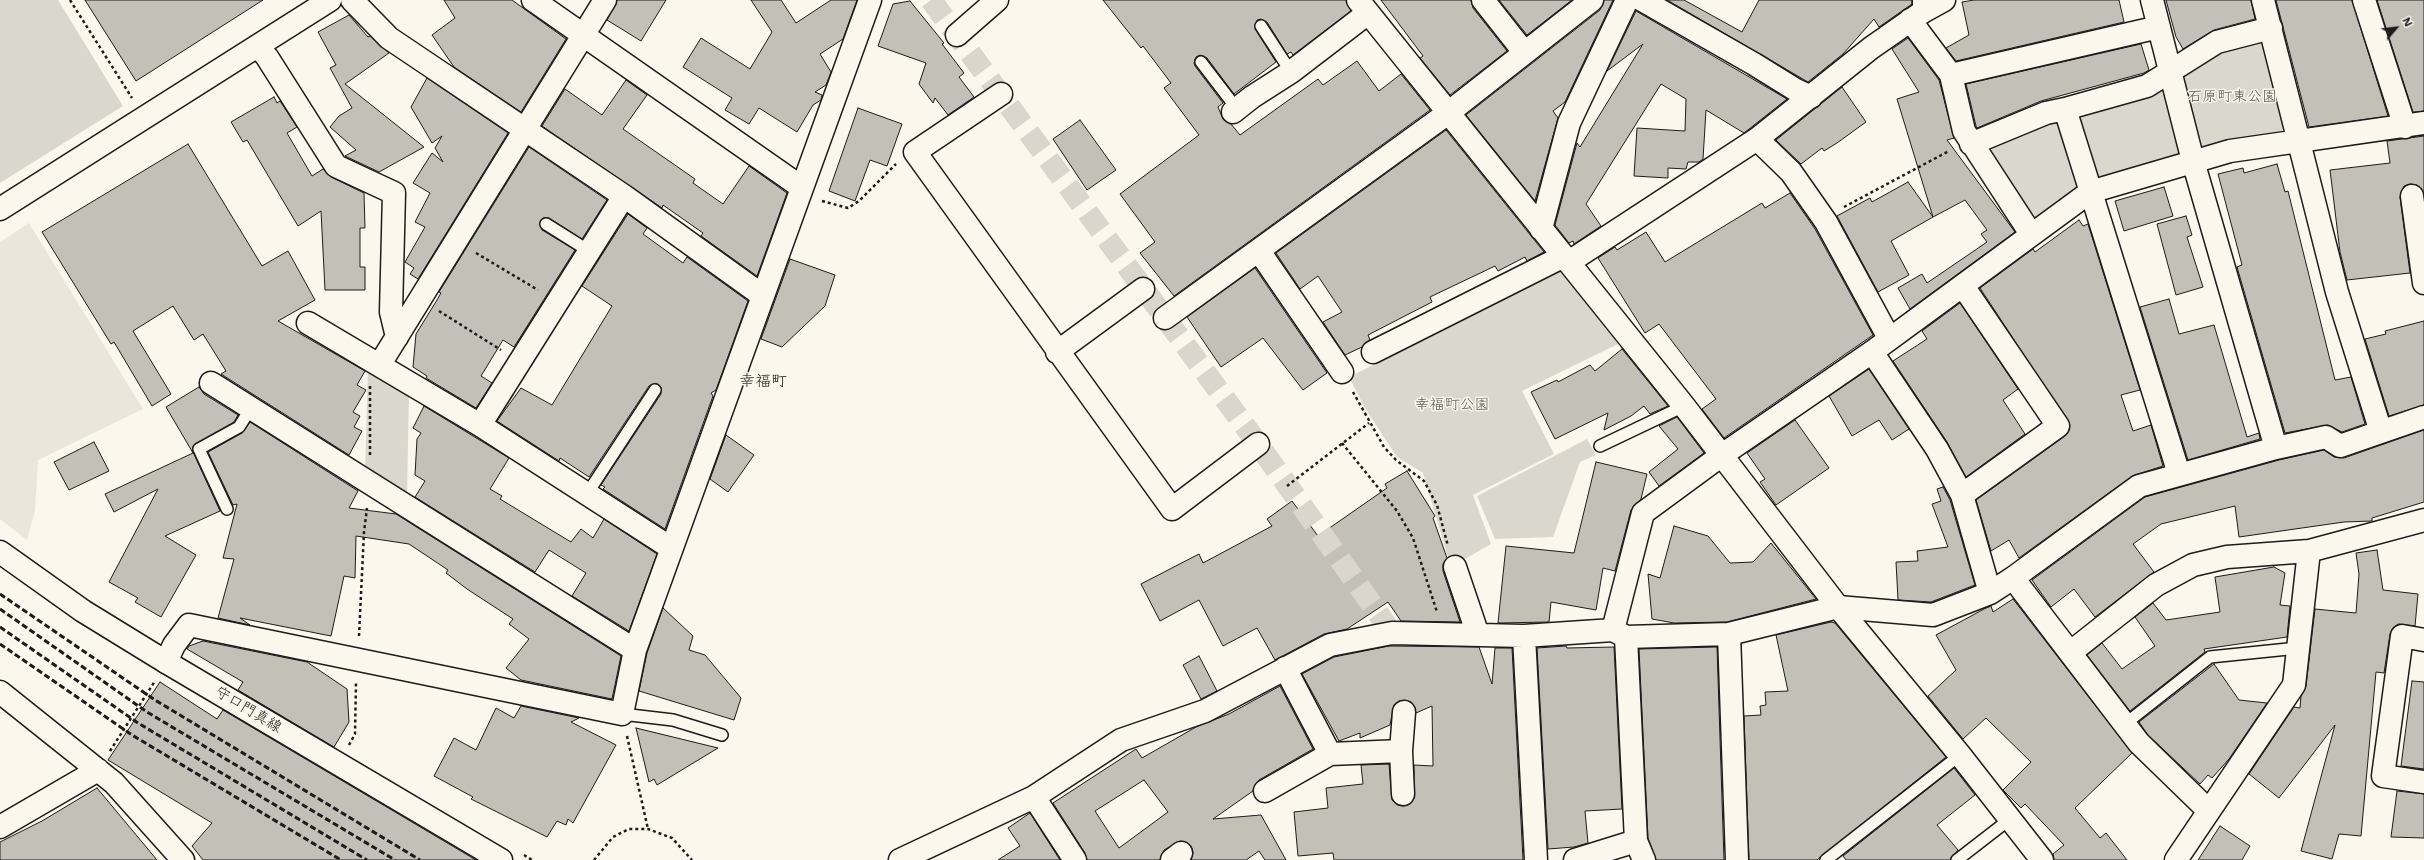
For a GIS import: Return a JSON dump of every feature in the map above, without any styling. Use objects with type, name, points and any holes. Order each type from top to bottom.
[{"type":"street","points":[[0,209],[143,120],[330,0]]},
{"type":"street","points":[[352,0],[389,38],[624,196],[763,296]]},
{"type":"street","points":[[533,0],[584,35],[800,191]]},
{"type":"street","points":[[375,361],[397,337],[605,0]]},
{"type":"street","points":[[166,662],[174,645],[189,625],[357,658],[622,714],[635,650],[870,0]]},
{"type":"street","points":[[957,35],[997,0]]},
{"type":"street","points":[[1483,0],[1524,52]]},
{"type":"street","points":[[1165,318],[1448,113],[1592,0]]},
{"type":"street","points":[[1541,229],[1569,123],[1627,0]]},
{"type":"street","points":[[1642,0],[1754,64],[1796,90],[1811,96]]},
{"type":"street","points":[[1373,352],[1567,259],[1757,140],[1919,10],[1944,0]]},
{"type":"street","points":[[2152,0],[2193,161],[2276,448]]},
{"type":"street","points":[[2263,0],[2337,292],[2381,432]]},
{"type":"street","points":[[1575,860],[1640,850],[1620,634],[1643,513],[1722,455],[1872,352],[1889,338],[1963,286],[2031,234],[2090,192],[2230,151],[2299,140],[2414,125],[2364,0]]},
{"type":"street","points":[[1235,110],[1291,72],[1363,6],[1684,406],[1838,607],[1960,755],[2042,860]]},
{"type":"street","points":[[1919,10],[1951,76],[1964,130],[1970,142],[2031,234]]},
{"type":"street","points":[[1951,76],[2159,27]]},
{"type":"street","points":[[1970,142],[2046,113],[2148,86],[2217,42],[2270,28]]},
{"type":"street","points":[[258,47],[267,57],[336,166],[394,192],[391,312],[397,337]]},
{"type":"street","points":[[1001,94],[915,152],[1057,352],[1172,509],[1258,444]]},
{"type":"street","points":[[2065,109],[2179,474]]},
{"type":"street","points":[[1757,140],[1791,172],[1823,218],[1889,338]]},
{"type":"street","points":[[480,425],[624,196]]},
{"type":"street","points":[[2412,196],[2424,283]]},
{"type":"street","points":[[1258,251],[1342,372]]},
{"type":"street","points":[[1962,495],[2058,426],[1963,286]]},
{"type":"street","points":[[1057,352],[1143,289]]},
{"type":"street","points":[[308,323],[375,361],[480,425],[671,548]]},
{"type":"street","points":[[1872,352],[1938,449],[1962,495],[1990,593]]},
{"type":"street","points":[[211,383],[635,650]]},
{"type":"street","points":[[900,860],[1034,797],[1121,740],[1205,711],[1330,645],[1392,633],[1524,636],[1729,634],[1838,607],[1933,615],[1990,593],[2013,578],[2139,486],[2276,448],[2326,438],[2340,446],[2424,417]]},
{"type":"street","points":[[2071,652],[2156,585],[2193,565],[2227,557],[2309,550],[2424,520]]},
{"type":"street","points":[[2176,860],[2294,685],[2309,550]]},
{"type":"street","name":"守口門真線","points":[[0,552],[83,611],[166,662],[501,860]]},
{"type":"street","points":[[1455,567],[1478,635]]},
{"type":"street","points":[[2013,578],[2139,743],[2209,811]]},
{"type":"street","points":[[1729,634],[1737,860]]},
{"type":"street","points":[[1524,636],[1536,860]]},
{"type":"street","points":[[2424,640],[2402,636],[2383,776],[2424,782]]},
{"type":"street","points":[[1285,668],[1330,754]]},
{"type":"street","points":[[0,692],[98,770],[133,802],[183,860]]},
{"type":"street","points":[[1403,794],[1401,751],[1404,712]]},
{"type":"street","points":[[1265,791],[1330,754],[1401,751]]},
{"type":"street","points":[[0,827],[98,770]]},
{"type":"street","points":[[1034,797],[1075,860]]},
{"type":"lane","points":[[1261,26],[1291,72]]},
{"type":"lane","points":[[1201,62],[1235,110]]},
{"type":"lane","points":[[546,224],[589,251]]},
{"type":"lane","points":[[587,494],[655,390]]},
{"type":"lane","points":[[1600,446],[1684,406]]},
{"type":"lane","points":[[228,509],[200,449],[239,427],[251,408]]},
{"type":"lane","points":[[2125,724],[2210,657],[2298,648]]},
{"type":"lane","points":[[622,714],[673,720],[722,735]]},
{"type":"lane","points":[[1826,860],[1960,755]]},
{"type":"lane","points":[[1957,860],[2010,819]]},
{"type":"path","points":[[70,0],[136,104],[143,120]]},
{"type":"path","points":[[1823,218],[1970,142]]},
{"type":"path","points":[[800,191],[848,208],[859,201],[905,155],[915,152]]},
{"type":"path","points":[[456,241],[558,302]]},
{"type":"path","points":[[420,300],[520,361]]},
{"type":"path","points":[[346,751],[355,734],[357,658],[360,629],[364,532],[371,484],[375,361]]},
{"type":"path","points":[[1342,372],[1369,423],[1384,447],[1396,460],[1424,481],[1436,505],[1455,567]]},
{"type":"path","points":[[1287,486],[1369,423]]},
{"type":"path","points":[[1342,443],[1397,511],[1413,538],[1443,634]]},
{"type":"path","points":[[98,770],[166,662]]},
{"type":"path","points":[[622,714],[648,829]]},
{"type":"path","points":[[594,860],[612,837],[629,829],[648,829],[672,838],[692,860]]},
{"type":"shaded area","points":[[29,223],[143,409],[38,460],[35,511],[27,540],[0,519],[0,242]]},
{"type":"green space","points":[[0,0],[58,0],[123,106],[0,183]]},
{"type":"green space","name":"石原町東公園","points":[[2259,38],[2266,46],[2289,123],[2279,134],[2039,219],[2029,217],[1988,158],[1993,147],[2219,50]]},
{"type":"green space","name":"幸福町公園","points":[[1560,271],[1618,344],[1522,391],[1554,454],[1473,495],[1491,544],[1451,567],[1423,473],[1397,457],[1365,408],[1349,377]]},
{"type":"green space","points":[[368,366],[409,393],[407,494],[365,473]]},
{"type":"green space","points":[[1587,439],[1596,455],[1580,462],[1553,537],[1495,539],[1477,496]]},
{"type":"building","points":[[85,0],[263,0],[136,81]]},
{"type":"building","points":[[444,0],[512,0],[566,39],[521,112],[454,67],[432,35],[455,18]]},
{"type":"building","points":[[617,0],[666,0],[641,41],[607,20]]},
{"type":"building","points":[[751,0],[781,0],[796,23],[831,0],[857,0],[843,39],[820,54],[831,72],[826,85],[815,92],[822,95],[821,100],[813,105],[797,132],[759,108],[749,124],[725,110],[732,98],[683,67],[701,38],[750,69],[772,32]]},
{"type":"building","points":[[1103,0],[1346,0],[1351,11],[1293,55],[1291,52],[1287,54],[1267,22],[1261,19],[1257,20],[1255,29],[1276,62],[1234,94],[1207,58],[1200,55],[1196,57],[1194,63],[1195,66],[1223,103],[1218,107],[1223,119],[1231,124],[1240,135],[1318,79],[1323,85],[1357,61],[1379,91],[1401,74],[1430,110],[1174,296],[1140,253],[1155,242],[1120,194],[1199,135],[1164,88],[1171,83],[1143,46],[1141,48]]},
{"type":"building","points":[[1381,0],[1471,0],[1473,8],[1507,51],[1450,95],[1420,58],[1423,56]]},
{"type":"building","points":[[1499,0],[1572,0],[1527,35]]},
{"type":"building","points":[[1604,0],[1613,0],[1565,102],[1553,111],[1558,118],[1535,201],[1466,115],[1600,10]]},
{"type":"building","points":[[1667,0],[1684,0],[1742,32],[1759,0],[1912,0],[1912,4],[1879,27],[1874,19],[1843,54],[1808,82]]},
{"type":"building","points":[[1974,0],[2119,0],[2124,22],[1956,61],[1946,48],[1969,35],[1962,2]]},
{"type":"building","points":[[2166,0],[2251,0],[2255,19],[2214,30],[2183,49],[2176,37]]},
{"type":"building","points":[[2276,0],[2352,0],[2388,116],[2309,127]]},
{"type":"building","points":[[2377,0],[2424,0],[2424,111],[2413,112]]},
{"type":"building","points":[[910,1],[944,43],[942,44],[964,73],[959,77],[974,97],[948,115],[935,98],[933,103],[919,84],[926,63],[878,46],[893,4]]},
{"type":"building","points":[[1636,11],[1787,99],[1744,133],[1706,110],[1703,159],[1699,162],[1688,162],[1686,169],[1668,168],[1668,178],[1634,176],[1637,128],[1685,131],[1686,99],[1661,84],[1586,204],[1601,226],[1574,244],[1573,241],[1569,243],[1555,225],[1577,143],[1580,147],[1643,44],[1607,71]]},
{"type":"building","points":[[349,15],[368,37],[370,36],[389,53],[345,84],[424,147],[379,172],[345,156],[356,150],[330,127],[339,116],[352,108],[330,68],[336,65],[318,32]]},
{"type":"building","points":[[1908,38],[1939,80],[1954,138],[1947,140],[2015,232],[1910,309],[1898,288],[1922,274],[1927,283],[1987,242],[1981,234],[1987,230],[1965,200],[1933,217],[1897,99],[1919,92],[1892,49]]},
{"type":"building","points":[[2141,44],[2149,70],[2144,73],[2041,101],[1977,128],[1966,84]]},
{"type":"building","points":[[427,78],[508,133],[418,279],[410,274],[414,268],[405,262],[425,227],[415,222],[430,193],[413,183],[432,153],[443,162],[435,148],[442,136],[432,143],[411,107]]},
{"type":"building","points":[[626,80],[647,95],[623,129],[695,179],[693,183],[723,204],[749,166],[787,193],[757,276],[701,236],[703,233],[663,205],[662,208],[542,126],[565,89],[602,115]]},
{"type":"building","points":[[1842,87],[1866,122],[1824,151],[1822,148],[1801,164],[1776,140]]},
{"type":"building","points":[[274,97],[277,103],[280,101],[297,127],[287,133],[312,176],[323,169],[331,177],[364,193],[365,228],[360,228],[360,267],[365,267],[365,290],[325,290],[321,211],[298,226],[247,140],[243,142],[231,122]]},
{"type":"building","points":[[858,108],[902,124],[887,166],[870,160],[855,201],[829,191]]},
{"type":"building","points":[[1080,120],[1116,170],[1087,190],[1053,139]]},
{"type":"building","points":[[1446,130],[1544,252],[1527,261],[1525,257],[1498,271],[1495,266],[1430,297],[1432,302],[1368,335],[1370,340],[1362,347],[1345,355],[1323,322],[1342,312],[1318,276],[1300,289],[1276,253]]},
{"type":"building","points":[[2424,136],[2424,193],[2417,185],[2410,184],[2404,186],[2400,197],[2410,273],[2347,280],[2340,252],[2330,170],[2390,163],[2387,141]]},
{"type":"building","points":[[188,144],[262,266],[288,251],[315,300],[278,321],[365,371],[357,385],[366,390],[353,412],[360,416],[354,427],[362,431],[349,455],[221,374],[226,371],[203,334],[194,340],[173,306],[133,331],[171,394],[152,406],[114,342],[111,344],[42,232]]},
{"type":"building","points":[[529,147],[607,200],[582,239],[549,218],[543,218],[540,221],[542,230],[575,250],[514,347],[503,340],[481,376],[492,383],[476,408],[426,378],[427,376],[413,367],[416,334],[441,293],[439,292]]},
{"type":"building","points":[[2277,164],[2285,192],[2288,191],[2335,380],[2351,377],[2365,424],[2342,432],[2328,425],[2285,433],[2237,267],[2242,265],[2218,174],[2243,168],[2244,173]]},
{"type":"building","points":[[1908,182],[1933,217],[1891,241],[1909,275],[1878,292],[1837,216],[1870,198],[1872,202]]},
{"type":"building","points":[[2164,187],[2173,216],[2124,231],[2115,201]]},
{"type":"building","points":[[1790,193],[1815,229],[1873,335],[1724,438],[1702,409],[1716,399],[1659,324],[1645,333],[1598,258],[1615,247],[1617,250],[1646,232],[1665,262],[1762,203],[1765,208]]},
{"type":"building","points":[[628,214],[647,228],[643,234],[683,263],[687,257],[748,301],[716,390],[711,393],[713,396],[665,529],[603,489],[605,487],[601,485],[661,394],[661,387],[658,384],[652,384],[649,386],[589,477],[560,458],[559,461],[497,421],[521,388],[552,405],[612,306],[582,286]]},
{"type":"building","points":[[2186,216],[2192,235],[2187,237],[2203,287],[2176,295],[2157,224]]},
{"type":"building","points":[[2079,220],[2083,226],[2088,224],[2140,390],[2121,395],[2133,431],[2151,425],[2163,466],[2132,476],[2019,558],[2009,540],[1991,551],[1976,500],[2065,436],[2070,425],[1980,288],[2033,249],[2035,252]]},
{"type":"building","points":[[790,259],[835,275],[825,306],[782,347],[761,339]]},
{"type":"building","points":[[1255,268],[1327,373],[1303,390],[1263,338],[1221,367],[1187,317]]},
{"type":"building","points":[[2169,299],[2179,334],[2214,325],[2247,437],[2259,433],[2260,439],[2188,460],[2140,307]]},
{"type":"building","points":[[1960,303],[2018,389],[2003,400],[2025,434],[1966,477],[1947,442],[1893,361],[1927,339],[1922,331]]},
{"type":"building","points":[[2424,321],[2424,405],[2389,416],[2365,339],[2386,334],[2385,331]]},
{"type":"building","points":[[1622,349],[1668,406],[1650,414],[1644,406],[1631,416],[1604,430],[1608,413],[1555,439],[1531,392],[1557,380],[1558,382],[1590,365],[1595,371]]},
{"type":"building","points":[[1869,369],[1909,429],[1892,440],[1879,420],[1852,436],[1829,396]]},
{"type":"building","points":[[199,387],[204,394],[238,415],[234,422],[193,446],[193,452],[220,511],[165,536],[196,555],[161,617],[135,602],[138,598],[109,582],[158,489],[114,512],[105,494],[193,453],[166,407]]},
{"type":"building","points":[[424,406],[509,458],[490,489],[502,496],[500,499],[571,542],[581,529],[593,538],[604,519],[657,554],[629,631],[572,596],[586,573],[549,550],[535,572],[415,497],[425,481],[415,475],[417,439],[421,433],[413,428]]},
{"type":"building","points":[[1677,417],[1704,453],[1659,486],[1649,472],[1678,449],[1659,426]]},
{"type":"building","points":[[1795,420],[1829,468],[1776,505],[1760,482],[1765,479],[1747,453]]},
{"type":"building","points":[[250,422],[358,491],[349,508],[396,514],[621,656],[612,699],[521,680],[506,668],[529,639],[509,624],[513,619],[467,589],[446,573],[448,570],[409,544],[356,536],[355,578],[344,576],[331,636],[240,618],[250,625],[218,618],[234,559],[223,558],[237,504],[233,505],[208,452],[242,433]]},
{"type":"building","points":[[2424,430],[2424,502],[2372,518],[2372,521],[2344,522],[2239,537],[2235,506],[2161,524],[2133,544],[2154,572],[2095,617],[2074,589],[2051,607],[2032,580],[2145,497],[2279,460],[2324,450],[2334,457],[2344,458]]},
{"type":"building","points":[[726,435],[754,455],[728,492],[710,479]]},
{"type":"building","points":[[94,442],[109,471],[69,490],[54,462]]},
{"type":"building","points":[[1596,462],[1647,474],[1641,499],[1631,510],[1615,571],[1603,568],[1596,610],[1551,602],[1549,622],[1498,623],[1506,546],[1574,553]]},
{"type":"building","points":[[1407,471],[1435,516],[1433,518],[1447,558],[1443,564],[1443,571],[1460,622],[1401,621],[1388,602],[1347,629],[1324,634],[1275,660],[1257,628],[1223,646],[1199,600],[1160,621],[1141,584],[1199,554],[1203,563],[1272,526],[1267,519],[1292,501],[1318,536],[1387,488],[1385,484]]},
{"type":"building","points":[[1943,487],[1950,500],[1975,585],[1931,602],[1898,600],[1896,562],[1918,561],[1917,551],[1948,547],[1932,504],[1941,501],[1937,489]]},
{"type":"building","points":[[1674,526],[1708,536],[1730,563],[1753,562],[1771,543],[1816,599],[1727,622],[1674,623],[1652,619],[1648,574],[1660,578]]},
{"type":"building","points":[[2377,550],[2383,590],[2418,594],[2415,626],[2398,624],[2393,628],[2390,634],[2384,673],[2376,672],[2361,836],[2339,834],[2332,859],[2301,851],[2335,725],[2279,798],[2249,774],[2294,707],[2300,708],[2301,696],[2306,686],[2315,609],[2356,613],[2359,574],[2356,553]]},
{"type":"building","points":[[2274,567],[2285,573],[2280,605],[2290,606],[2287,637],[2204,649],[2205,652],[2130,711],[2087,655],[2102,643],[2122,669],[2155,646],[2135,617],[2153,603],[2166,620],[2220,612],[2215,577]]},
{"type":"building","points":[[2013,599],[2132,753],[2075,808],[2100,838],[2106,833],[2127,860],[2054,860],[2053,854],[2064,845],[2025,804],[2021,808],[2003,790],[2031,762],[1986,718],[1963,739],[1928,696],[1956,670],[1936,635],[1991,606],[1993,612]]},
{"type":"building","points":[[663,608],[693,636],[689,650],[705,655],[741,698],[734,720],[639,691],[647,653]]},
{"type":"building","points":[[1831,622],[1835,623],[1946,757],[1817,860],[1749,860],[1744,716],[1761,715],[1760,706],[1766,705],[1765,692],[1788,691],[1776,635]]},
{"type":"building","points":[[203,641],[307,662],[347,689],[349,722],[334,747],[238,690],[243,682],[187,649],[189,646]]},
{"type":"building","points":[[1389,646],[1479,647],[1492,684],[1495,648],[1512,648],[1523,860],[1334,860],[1333,853],[1298,856],[1294,812],[1328,808],[1326,788],[1363,784],[1361,765],[1389,764],[1392,800],[1398,805],[1404,806],[1414,799],[1414,765],[1433,766],[1432,706],[1416,713],[1411,702],[1399,701],[1394,705],[1390,725],[1360,738],[1360,733],[1339,741],[1302,674],[1334,657]]},
{"type":"building","points":[[1566,646],[1567,648],[1614,647],[1622,809],[1585,811],[1588,843],[1574,847],[1548,849],[1537,648]]},
{"type":"building","points":[[1717,647],[1724,860],[1656,860],[1648,838],[1639,649]]},
{"type":"building","points":[[1199,656],[1217,691],[1201,699],[1183,665]]},
{"type":"building","points":[[2214,664],[2239,700],[2267,703],[2229,759],[2212,778],[2208,775],[2200,784],[2148,735],[2139,722]]},
{"type":"building","points":[[2412,681],[2424,682],[2424,769],[2401,766]]},
{"type":"building","points":[[160,682],[217,719],[223,710],[476,860],[203,860],[192,846],[212,823],[108,760]]},
{"type":"building","points":[[1280,686],[1313,749],[1259,780],[1253,791],[1213,819],[1261,815],[1286,860],[1265,860],[1259,851],[1246,860],[1191,860],[1193,852],[1191,846],[1180,841],[1164,850],[1160,860],[1087,860],[1085,853],[1053,803],[1136,749],[1142,758],[1196,727],[1229,714]],"holes":[[[1144,780],[1168,812],[1119,848],[1095,811]]]},
{"type":"building","points":[[521,706],[579,718],[571,722],[616,745],[573,823],[568,819],[566,825],[557,821],[547,837],[471,799],[473,797],[434,776],[454,738],[476,750],[496,708],[514,718]]},
{"type":"building","points":[[636,728],[718,748],[657,785],[654,779],[649,782]]},
{"type":"building","points":[[1954,768],[1975,795],[1937,825],[1958,850],[1950,860],[1846,860],[1843,856]]},
{"type":"building","points":[[97,788],[157,860],[0,860],[0,842],[42,821]]},
{"type":"building","points":[[2397,791],[2424,794],[2424,838],[2391,837]]},
{"type":"building","points":[[1030,813],[1060,860],[998,860],[1020,846],[1008,828]]},
{"type":"building","points":[[2220,826],[2250,846],[2242,860],[2198,860]]},
{"type":"tunnel","points":[[931,0],[1258,444],[1392,633]]},
{"type":"railway","points":[[0,594],[155,700],[420,860]]},
{"type":"railway","points":[[0,609],[147,712],[395,860]]},
{"type":"railway","points":[[0,627],[138,723],[367,860]]},
{"type":"railway","points":[[0,644],[132,735],[341,860]]},
{"type":"district","name":"幸福町","points":[[763,382]]}]
